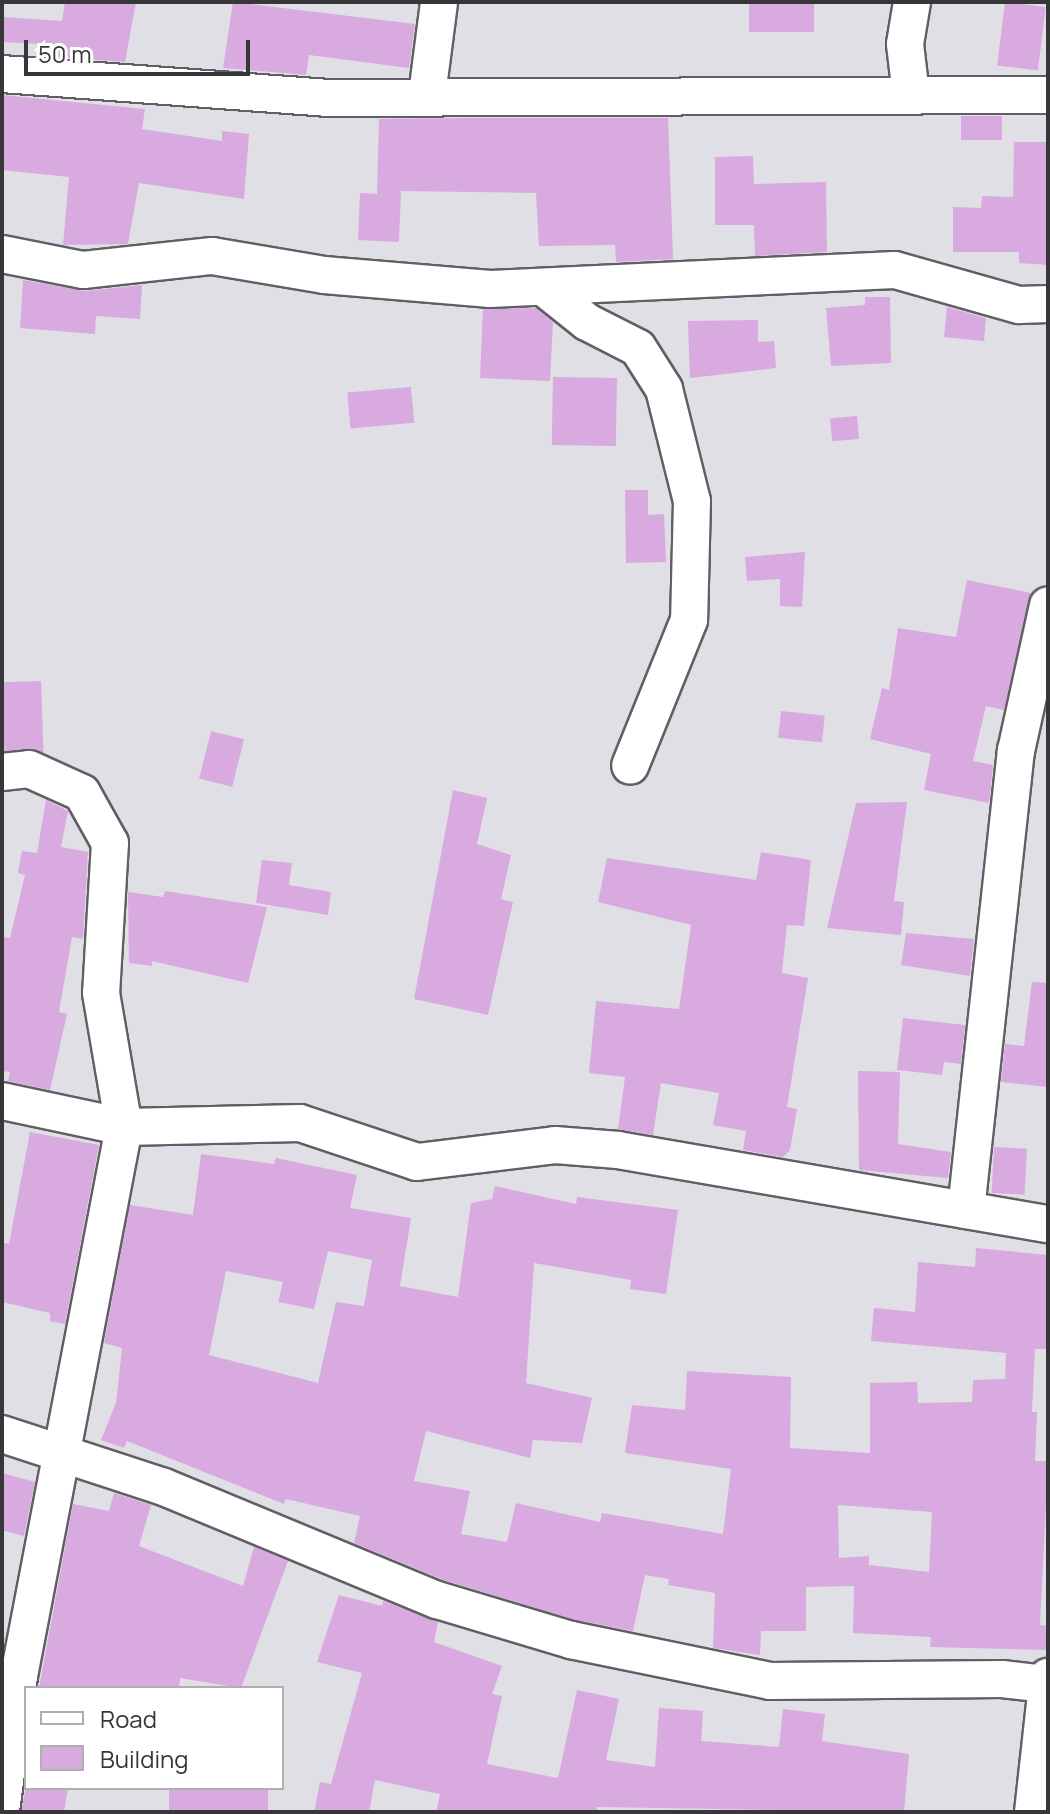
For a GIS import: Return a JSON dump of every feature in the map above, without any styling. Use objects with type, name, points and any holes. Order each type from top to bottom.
[{"type":"street","points":[[427,95],[439,2]]},
{"type":"street","points":[[911,95],[905,44],[912,2]]},
{"type":"street","points":[[2,74],[326,98],[427,95],[1048,95]]},
{"type":"street","points":[[2,222],[8,256],[83,270],[212,256],[417,286],[543,287],[895,270],[1019,305],[1048,304]]},
{"type":"street","points":[[543,287],[587,322],[638,348],[664,389],[692,501],[689,620],[630,766]]},
{"type":"street","points":[[966,1210],[1016,751],[1048,605]]},
{"type":"street","points":[[2,772],[29,769],[82,793],[110,843],[101,993],[124,1127],[64,1457],[10,1674],[2,1804]]},
{"type":"street","points":[[2,1101],[124,1127],[300,1123],[417,1162],[555,1145],[618,1150],[1048,1224]]},
{"type":"street","points":[[2,1434],[64,1457],[164,1487],[437,1600],[571,1640],[770,1681],[1002,1679],[1047,1671],[1033,1812]]},
{"type":"building","points":[[65,2],[136,2],[125,62],[57,57],[59,45],[2,42],[2,17],[62,21]]},
{"type":"building","points":[[233,2],[415,24],[409,68],[309,55],[306,75],[223,68]]},
{"type":"building","points":[[749,2],[814,2],[814,32],[749,32]]},
{"type":"building","points":[[1005,2],[1046,7],[1038,71],[997,66]]},
{"type":"building","points":[[2,95],[145,109],[142,129],[222,141],[222,131],[249,134],[244,199],[139,183],[128,244],[63,245],[69,177],[2,170]]},
{"type":"building","points":[[961,116],[1002,116],[1002,140],[961,140]]},
{"type":"building","points":[[668,118],[673,259],[616,262],[615,245],[539,246],[536,193],[401,191],[399,242],[358,240],[360,193],[377,194],[379,119]]},
{"type":"building","points":[[1014,142],[1048,142],[1048,265],[1019,263],[1019,252],[953,252],[953,207],[981,208],[982,196],[1013,197]]},
{"type":"building","points":[[753,156],[754,184],[826,182],[827,252],[755,256],[754,225],[715,225],[715,157]]},
{"type":"building","points":[[23,280],[85,291],[142,285],[140,319],[96,316],[95,334],[20,328]]},
{"type":"building","points":[[865,297],[890,297],[891,363],[831,366],[826,308],[865,305]]},
{"type":"building","points":[[947,307],[986,318],[984,341],[944,337]]},
{"type":"building","points":[[536,308],[553,322],[550,381],[480,378],[483,309]]},
{"type":"building","points":[[758,320],[758,342],[774,341],[776,368],[690,378],[688,321]]},
{"type":"building","points":[[553,377],[617,378],[616,446],[552,445]]},
{"type":"building","points":[[411,387],[414,423],[350,428],[347,393]]},
{"type":"building","points":[[857,416],[859,439],[832,441],[830,418]]},
{"type":"building","points":[[625,490],[648,490],[648,515],[664,514],[666,562],[626,563]]},
{"type":"building","points":[[805,552],[802,607],[780,606],[780,579],[747,581],[745,557]]},
{"type":"building","points":[[967,580],[1031,593],[1004,710],[986,706],[973,761],[993,765],[989,803],[924,790],[931,754],[870,739],[882,688],[889,690],[898,628],[956,637]]},
{"type":"building","points":[[41,681],[43,752],[5,753],[2,682]]},
{"type":"building","points":[[781,711],[825,716],[822,742],[778,738]]},
{"type":"building","points":[[211,731],[244,739],[232,787],[199,779]]},
{"type":"building","points":[[453,790],[487,798],[477,844],[511,855],[501,899],[513,902],[488,1015],[414,999]]},
{"type":"building","points":[[46,800],[68,811],[61,847],[88,852],[83,939],[72,937],[59,1012],[67,1014],[50,1090],[8,1081],[10,1072],[2,1071],[2,937],[10,938],[25,875],[18,873],[22,851],[37,853]]},
{"type":"building","points":[[907,802],[894,901],[904,902],[901,935],[827,928],[856,803]]},
{"type":"building","points":[[761,852],[811,860],[804,926],[787,925],[782,973],[808,978],[787,1107],[797,1109],[790,1150],[783,1157],[743,1150],[746,1131],[713,1125],[719,1093],[661,1083],[653,1135],[618,1129],[625,1077],[589,1073],[596,1001],[679,1009],[691,925],[598,902],[607,858],[756,880]]},
{"type":"building","points":[[262,860],[292,863],[289,885],[331,892],[328,915],[256,903]]},
{"type":"building","points":[[165,891],[267,907],[248,983],[152,961],[152,966],[129,963],[128,892],[163,897]]},
{"type":"building","points":[[906,933],[974,939],[970,976],[901,965]]},
{"type":"building","points":[[1032,982],[1048,983],[1048,1087],[1001,1082],[1005,1044],[1024,1046]]},
{"type":"building","points":[[903,1018],[965,1025],[961,1064],[944,1062],[942,1075],[897,1070]]},
{"type":"building","points":[[858,1071],[900,1072],[898,1144],[951,1152],[948,1178],[859,1170]]},
{"type":"building","points":[[30,1132],[99,1145],[65,1324],[50,1321],[50,1313],[2,1302],[2,1242],[9,1244]]},
{"type":"building","points":[[994,1147],[1027,1149],[1025,1195],[992,1193]]},
{"type":"building","points":[[201,1154],[274,1164],[276,1158],[357,1175],[350,1208],[411,1218],[400,1286],[458,1297],[471,1203],[492,1199],[495,1186],[576,1204],[577,1197],[678,1210],[666,1294],[630,1289],[631,1280],[534,1263],[526,1383],[592,1398],[582,1443],[533,1440],[530,1458],[426,1431],[414,1481],[470,1491],[461,1534],[507,1542],[516,1503],[600,1522],[602,1513],[723,1534],[731,1469],[625,1453],[632,1405],[685,1410],[687,1371],[791,1377],[790,1448],[870,1453],[870,1383],[917,1382],[918,1403],[972,1402],[973,1380],[1005,1379],[1006,1353],[871,1341],[874,1308],[915,1312],[918,1262],[975,1267],[976,1248],[1048,1255],[1048,1349],[1035,1349],[1032,1412],[1037,1412],[1035,1461],[1048,1461],[1040,1625],[1048,1626],[1048,1650],[930,1647],[931,1637],[853,1633],[854,1586],[806,1587],[806,1631],[761,1631],[760,1655],[713,1648],[715,1593],[668,1585],[669,1579],[645,1575],[633,1631],[576,1620],[444,1580],[354,1543],[360,1516],[286,1499],[284,1504],[127,1441],[124,1448],[101,1440],[116,1403],[122,1348],[104,1343],[130,1205],[193,1215]],"holes":[[[328,1251],[372,1260],[364,1306],[336,1302],[318,1383],[209,1355],[226,1271],[283,1282],[278,1302],[314,1309]],[[838,1505],[932,1512],[929,1572],[869,1565],[869,1556],[839,1558]]]},
{"type":"building","points":[[2,1473],[35,1482],[24,1536],[2,1530]]},
{"type":"building","points":[[114,1493],[151,1505],[139,1546],[243,1586],[254,1547],[288,1561],[242,1686],[180,1678],[179,1686],[39,1686],[73,1504],[109,1511]]},
{"type":"building","points":[[339,1595],[382,1606],[383,1601],[438,1622],[434,1642],[502,1666],[492,1694],[502,1696],[487,1764],[558,1778],[577,1690],[619,1699],[606,1760],[655,1767],[659,1708],[703,1711],[701,1741],[779,1747],[783,1709],[825,1714],[822,1741],[909,1754],[904,1812],[597,1807],[596,1812],[436,1812],[440,1794],[375,1780],[369,1812],[314,1812],[320,1782],[331,1784],[362,1673],[317,1662]]},
{"type":"building","points":[[26,1790],[68,1790],[64,1812],[21,1812]]},
{"type":"building","points":[[169,1790],[268,1790],[268,1812],[169,1812]]}]
